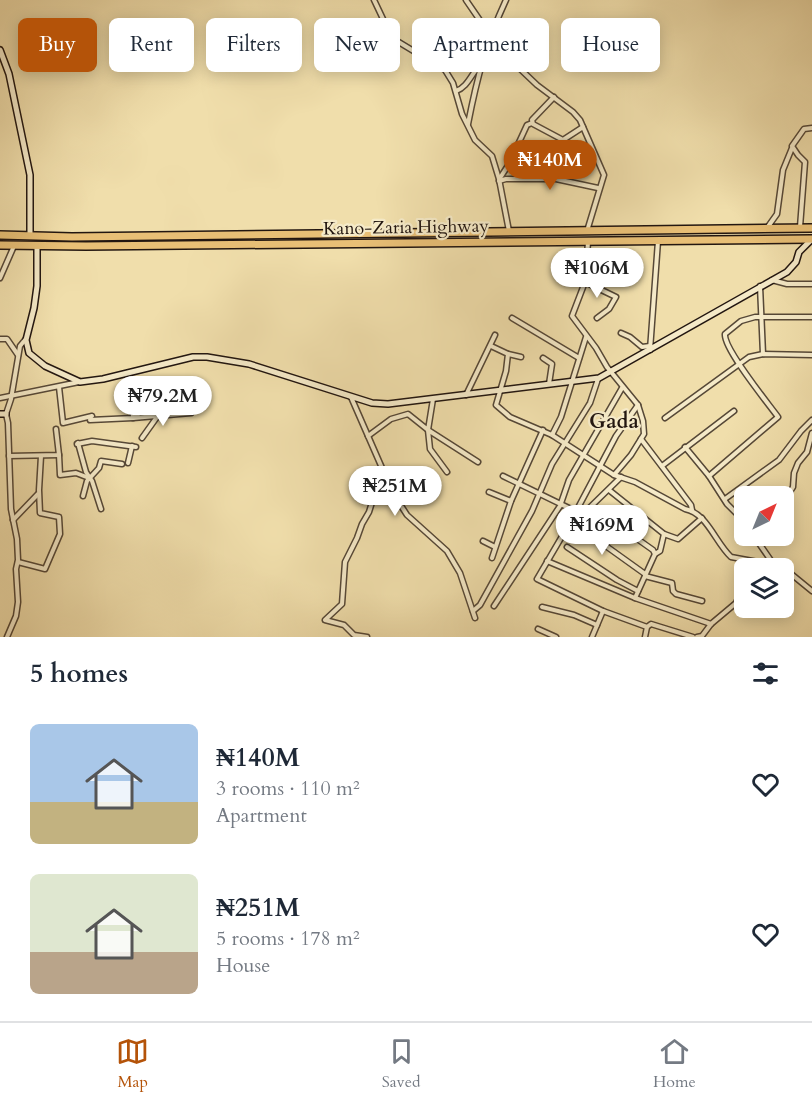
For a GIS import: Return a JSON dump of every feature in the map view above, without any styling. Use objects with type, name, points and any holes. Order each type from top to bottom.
[{"type":"highway","name":"Kano-Zaria Highway","points":[[0,235],[812,228]]},
{"type":"highway","points":[[736,229],[736,238]]},
{"type":"highway","name":"Kano-Zaria Highway","points":[[0,245],[812,239]]},
{"type":"street","points":[[374,0],[392,38],[445,70],[476,140],[492,156],[509,231]]},
{"type":"street","points":[[466,0],[478,18]]},
{"type":"street","points":[[498,18],[506,0]]},
{"type":"street","points":[[0,50],[9,74],[30,175],[30,236]]},
{"type":"street","points":[[456,91],[466,85],[475,72]]},
{"type":"street","points":[[468,125],[479,72]]},
{"type":"street","points":[[524,72],[573,112],[603,168],[604,175],[598,188],[587,231]]},
{"type":"street","points":[[499,180],[527,125],[532,123],[554,97]]},
{"type":"street","points":[[532,123],[563,140],[583,127]]},
{"type":"street","points":[[767,228],[777,214],[783,170],[793,147],[804,129],[812,128]]},
{"type":"street","points":[[793,147],[805,162],[800,228]]},
{"type":"street","points":[[499,180],[556,179],[598,188]]},
{"type":"street","points":[[789,239],[799,252]]},
{"type":"street","points":[[0,398],[103,379],[193,357],[249,364],[372,404],[433,399],[599,378],[792,267],[799,252],[812,239]]},
{"type":"street","points":[[588,240],[585,282],[572,316],[622,388],[638,405],[643,421],[644,434],[614,475]]},
{"type":"street","points":[[650,348],[658,240]]},
{"type":"street","points":[[0,278],[14,245]]},
{"type":"street","points":[[7,637],[16,616],[18,562],[13,520],[8,423],[3,414],[12,396],[20,346],[26,339],[34,308],[37,286],[37,246]]},
{"type":"street","points":[[772,280],[787,284],[812,284]]},
{"type":"street","points":[[585,282],[616,297],[609,309],[597,318]]},
{"type":"street","points":[[760,286],[762,354]]},
{"type":"street","points":[[709,476],[778,417],[725,342],[725,334],[743,320],[755,317],[812,317]]},
{"type":"street","points":[[512,318],[579,358]]},
{"type":"street","points":[[621,333],[630,337],[638,345],[650,348]]},
{"type":"street","points":[[466,395],[495,335]]},
{"type":"street","points":[[552,435],[561,417],[587,336]]},
{"type":"street","points":[[0,339],[7,339],[18,355]]},
{"type":"street","points":[[26,339],[29,353],[45,366],[80,382]]},
{"type":"street","points":[[490,346],[521,357]]},
{"type":"street","points":[[508,354],[506,371],[496,405],[510,417],[552,435],[614,475],[635,482],[685,509],[692,510],[702,518],[731,556],[739,558]]},
{"type":"street","points":[[665,418],[748,357],[762,354],[812,355]]},
{"type":"street","points":[[543,358],[552,364],[549,384]]},
{"type":"street","points":[[473,611],[480,605],[540,493],[552,464],[590,403],[599,378]]},
{"type":"street","points":[[164,416],[173,401],[172,380]]},
{"type":"street","points":[[59,387],[63,423],[91,418],[133,418],[191,413]]},
{"type":"street","points":[[494,606],[560,506],[568,480],[622,388]]},
{"type":"street","points":[[132,390],[133,418]]},
{"type":"street","points":[[133,418],[153,402],[143,396],[135,395]]},
{"type":"street","points":[[351,397],[382,468],[394,486],[398,501],[407,515],[447,551],[460,573],[476,618]]},
{"type":"street","points":[[433,399],[428,430],[430,449],[447,472]]},
{"type":"street","points":[[638,405],[616,436],[537,579],[603,611],[647,627],[651,624],[695,637],[702,636],[711,624],[734,603]]},
{"type":"street","points":[[662,466],[734,411]]},
{"type":"street","points":[[368,436],[392,419],[408,414],[428,430],[478,462]]},
{"type":"street","points":[[142,438],[157,416]]},
{"type":"street","points":[[725,499],[779,460],[812,420]]},
{"type":"street","points":[[56,429],[60,475],[76,473],[91,479]]},
{"type":"street","points":[[492,558],[511,501],[543,430]]},
{"type":"street","points":[[793,486],[794,473],[798,463],[807,452],[812,433]]},
{"type":"street","points":[[641,438],[691,505],[692,510]]},
{"type":"street","points":[[101,509],[77,444],[98,441],[134,447],[128,463]]},
{"type":"street","points":[[685,447],[734,511]]},
{"type":"street","points":[[9,456],[59,455]]},
{"type":"street","points":[[18,562],[45,569],[60,534],[59,517],[40,513],[41,456]]},
{"type":"street","points":[[83,496],[87,481],[99,468],[101,461],[122,464]]},
{"type":"street","points":[[503,476],[575,511]]},
{"type":"street","points":[[577,520],[621,477]]},
{"type":"street","points":[[609,490],[664,534],[678,539],[702,518]]},
{"type":"street","points":[[489,492],[511,501]]},
{"type":"street","points":[[13,520],[39,494]]},
{"type":"street","points":[[367,637],[354,635],[344,625],[325,620],[342,604],[344,566],[374,496],[391,502],[398,501]]},
{"type":"street","points":[[571,521],[645,575],[672,584],[676,594],[702,601]]},
{"type":"street","points":[[635,598],[655,554],[660,550],[664,534]]},
{"type":"street","points":[[636,538],[655,554]]},
{"type":"street","points":[[483,541],[495,547]]},
{"type":"street","points":[[567,547],[638,591]]},
{"type":"street","points":[[548,561],[635,598],[711,624]]},
{"type":"street","points":[[794,576],[812,591]]},
{"type":"street","points":[[542,607],[574,615],[597,625]]},
{"type":"street","points":[[592,637],[603,611]]},
{"type":"street","points":[[645,637],[647,627]]},
{"type":"street","points":[[538,629],[556,637]]},
{"type":"district","name":"Gada","points":[[614,421]]}]
